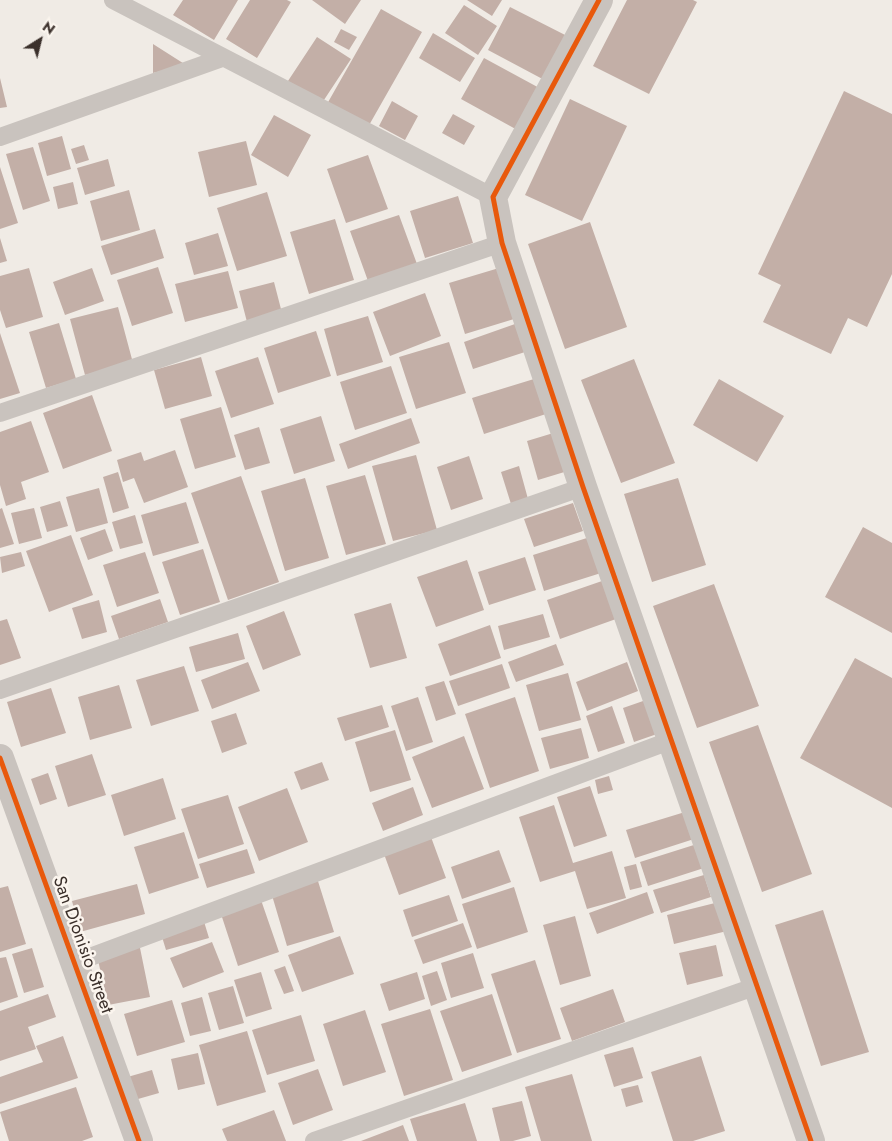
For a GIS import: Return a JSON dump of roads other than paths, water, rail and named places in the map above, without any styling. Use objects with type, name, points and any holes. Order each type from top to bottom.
[{"type":"street","points":[[599,0],[492,197],[502,243],[583,486],[811,1141]]},
{"type":"street","name":"San Dionisio Street","points":[[0,758],[139,1141]]},
{"type":"lane","points":[[113,0],[492,197]]},
{"type":"lane","points":[[0,137],[222,58]]},
{"type":"lane","points":[[0,412],[502,243]]},
{"type":"lane","points":[[0,690],[583,486]]},
{"type":"lane","points":[[74,963],[672,740]]},
{"type":"lane","points":[[314,1141],[757,986]]}]
